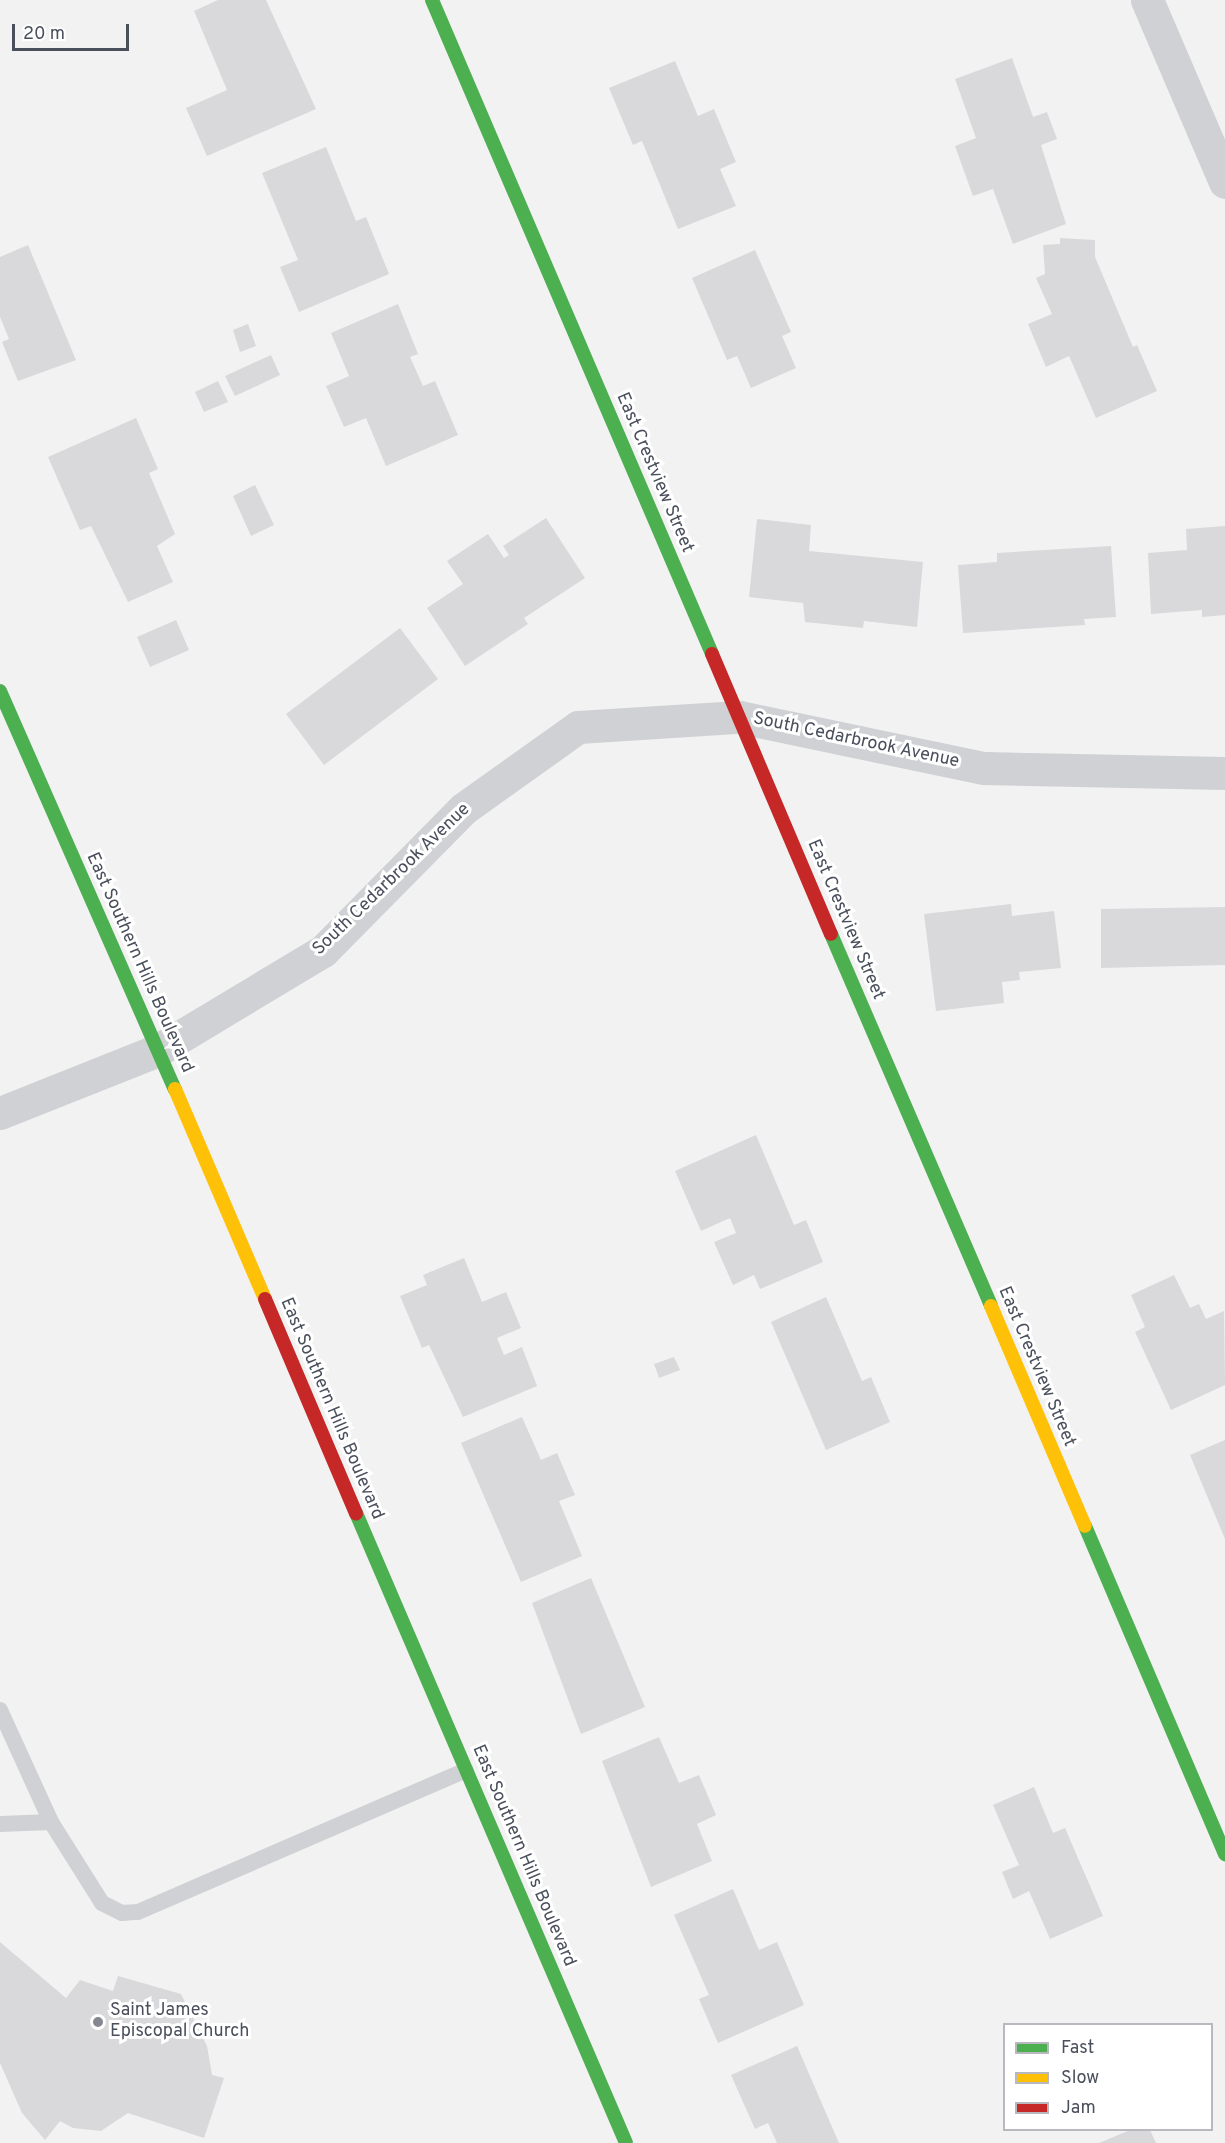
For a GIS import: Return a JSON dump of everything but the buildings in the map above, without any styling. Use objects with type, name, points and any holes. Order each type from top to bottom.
[{"type":"street","name":"East Crestview Street","points":[[432,0],[1225,1854]]},
{"type":"street","points":[[1148,0],[1225,182]]},
{"type":"street","name":"East Southern Hills Boulevard","points":[[0,691],[158,1050],[626,2143]]},
{"type":"street","name":"South Cedarbrook Avenue","points":[[0,1113],[158,1050],[323,951],[463,809],[578,727],[739,717],[984,768],[1225,773]]},
{"type":"lane","points":[[0,1710],[51,1822],[102,1903],[122,1913],[138,1912],[466,1770]]},
{"type":"lane","points":[[0,1824],[51,1822]]},
{"type":"traffic: fast","points":[[432,0],[712,654]]},
{"type":"traffic: fast","points":[[0,691],[175,1089]]},
{"type":"traffic: fast","points":[[831,934],[991,1306]]},
{"type":"traffic: fast","points":[[356,1513],[626,2143]]},
{"type":"traffic: fast","points":[[1085,1526],[1225,1854]]},
{"type":"traffic: slow","points":[[175,1089],[265,1299]]},
{"type":"traffic: slow","points":[[991,1306],[1085,1526]]},
{"type":"traffic: jam","points":[[712,654],[831,934]]},
{"type":"traffic: jam","points":[[265,1299],[356,1513]]},
{"type":"place","name":"Saint James Episcopal Church","points":[[98,2022]]}]
